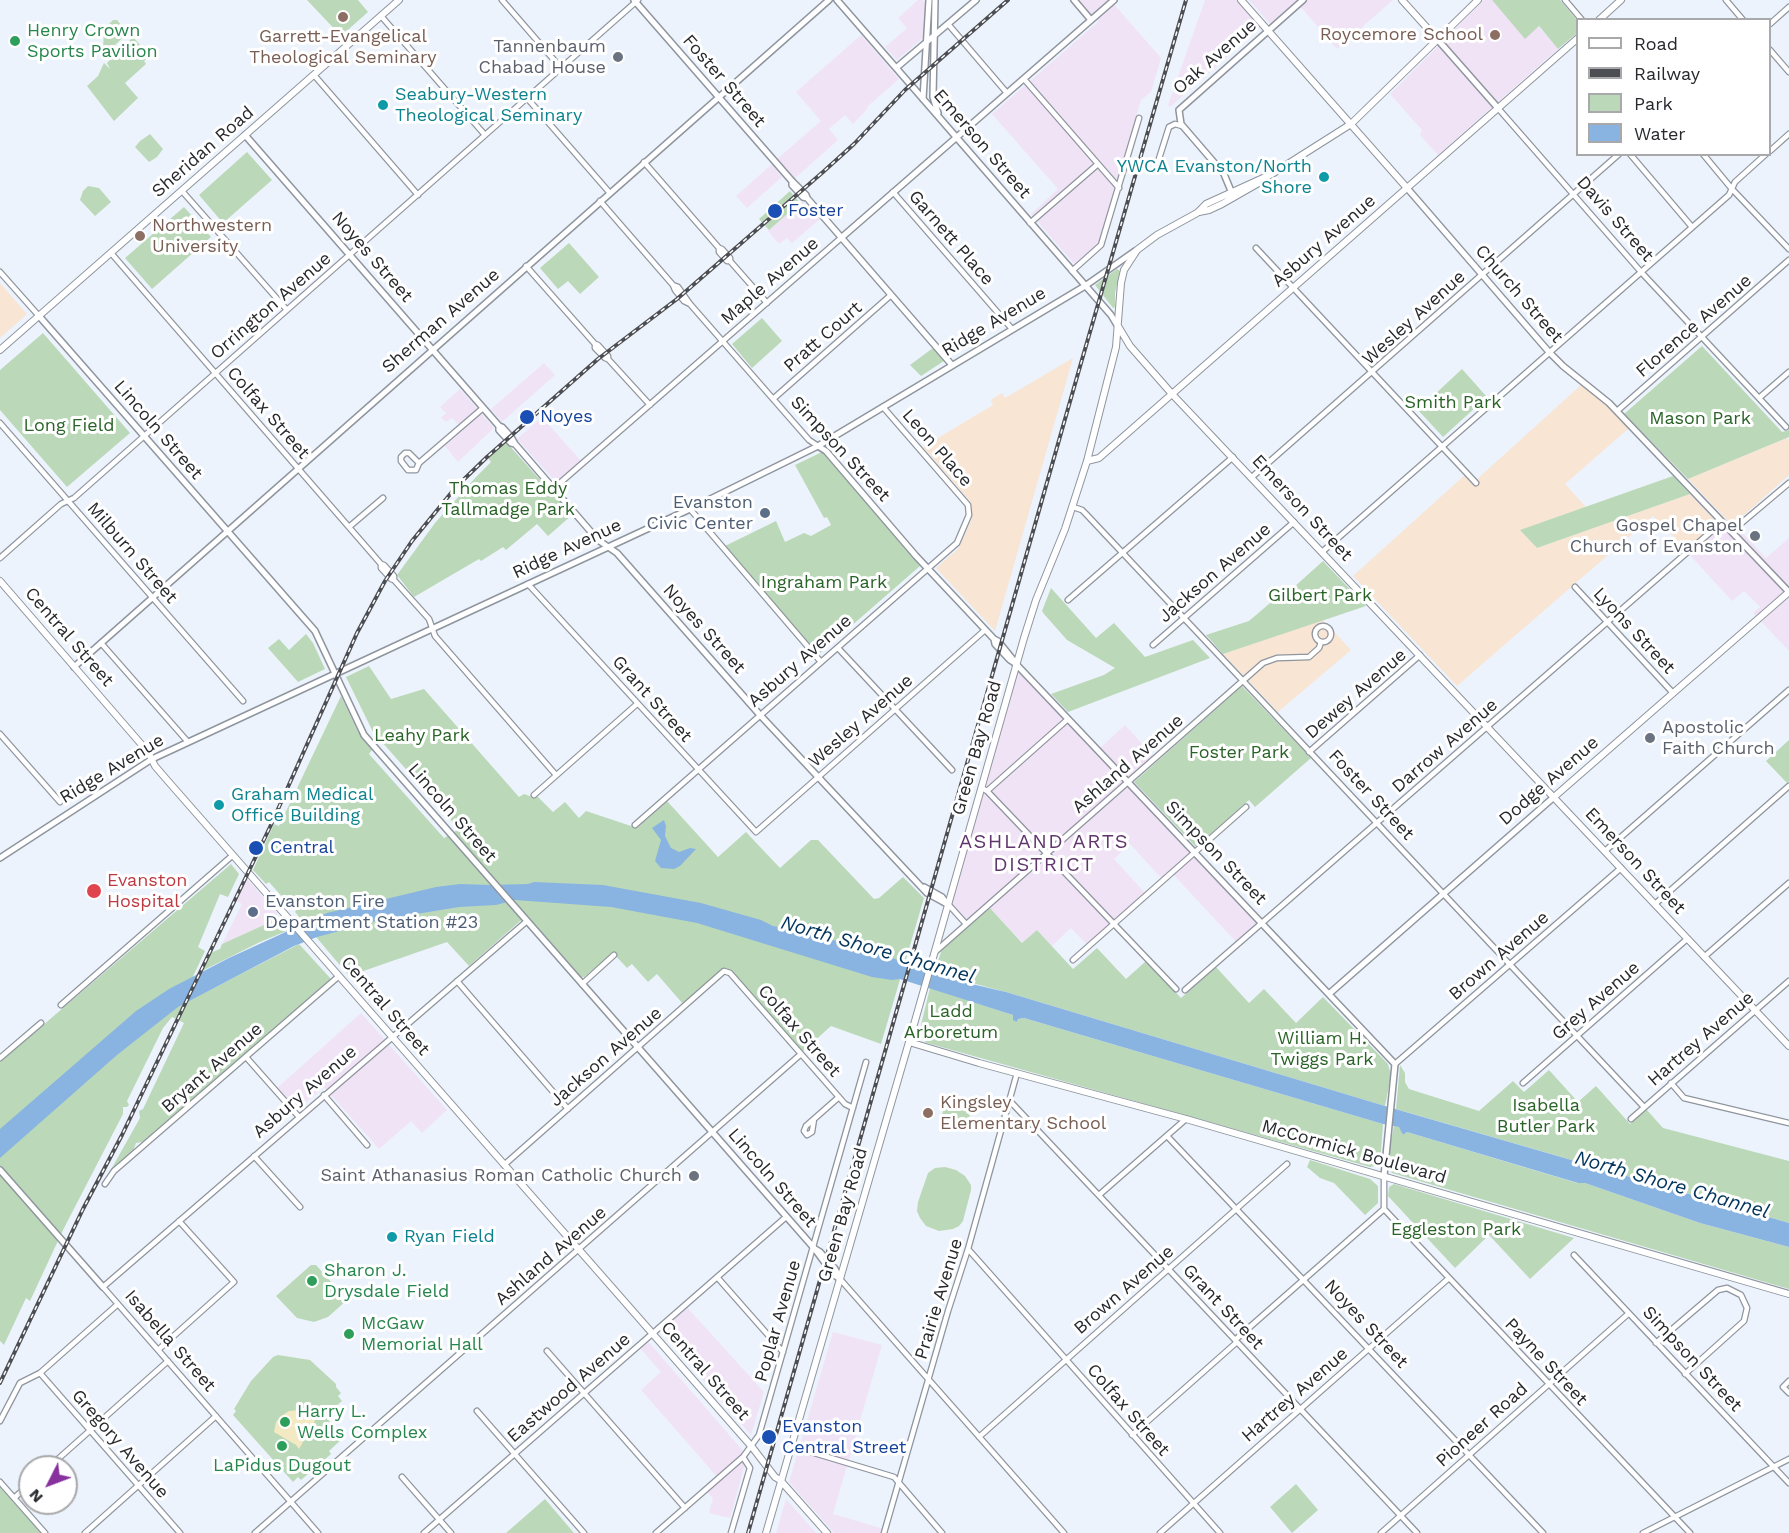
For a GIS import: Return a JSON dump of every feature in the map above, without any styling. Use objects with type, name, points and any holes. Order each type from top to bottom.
[{"type":"main road","name":"Sheridan Road","points":[[0,350],[399,0]]},
{"type":"main road","name":"Church Street","points":[[1241,0],[1407,188]]},
{"type":"main road","name":"Davis Street","points":[[1402,0],[1438,40]]},
{"type":"main road","points":[[1197,213],[1224,203],[1260,183],[1351,124],[1478,0]]},
{"type":"main road","points":[[1601,18],[1621,0]]},
{"type":"main road","name":"Asbury Avenue","points":[[1087,461],[1099,458],[1576,40]]},
{"type":"main road","points":[[1197,213],[1206,204],[1231,191],[1272,174]]},
{"type":"main road","points":[[1224,203],[1231,191]]},
{"type":"main road","name":"Green Bay Road","points":[[766,1533],[947,904],[985,789],[1016,664],[1036,600],[1073,507],[1087,461],[1116,347],[1124,270],[1137,250],[1157,235],[1197,213]]},
{"type":"main road","name":"Emerson Street","points":[[1117,325],[1135,352],[1172,394],[1789,1046]]},
{"type":"main road","name":"Central Street","points":[[0,581],[148,752],[155,766],[578,1250],[752,1447],[759,1452],[824,1532]]},
{"type":"main road","name":"Dodge Avenue","points":[[1554,797],[1789,592]]},
{"type":"main road","name":"McCormick Boulevard","points":[[909,1042],[1186,1119],[1789,1294]]},
{"type":"street","points":[[502,0],[561,68]]},
{"type":"street","name":"Sherman Avenue","points":[[74,667],[829,0]]},
{"type":"street","name":"Emerson Street","points":[[837,0],[1111,315],[1117,325]]},
{"type":"street","points":[[930,0],[934,36],[933,97],[939,118]]},
{"type":"street","points":[[923,99],[930,0]]},
{"type":"street","points":[[896,68],[976,0]]},
{"type":"street","points":[[1074,0],[1091,20]]},
{"type":"street","name":"Maple Avenue","points":[[553,489],[1114,0]]},
{"type":"street","name":"Oak Avenue","points":[[1183,127],[1178,115],[1181,107],[1303,0]]},
{"type":"street","points":[[1565,0],[1580,18]]},
{"type":"street","points":[[1726,0],[1741,18]]},
{"type":"street","name":"Orrington Avenue","points":[[0,558],[62,504],[74,498],[636,1]]},
{"type":"street","name":"Foster Street","points":[[636,1],[792,181],[801,188],[841,238],[952,365]]},
{"type":"street","points":[[1771,23],[1789,7]]},
{"type":"street","points":[[381,16],[485,135]]},
{"type":"street","points":[[948,24],[1007,93]]},
{"type":"street","name":"Davis Street","points":[[1438,40],[1642,273],[1786,427]]},
{"type":"street","points":[[1771,51],[1789,72]]},
{"type":"street","points":[[314,75],[418,195]]},
{"type":"street","points":[[1024,79],[1119,188]]},
{"type":"street","points":[[527,98],[609,192]]},
{"type":"street","points":[[1072,271],[1101,245],[1139,118]]},
{"type":"street","points":[[1157,165],[1169,128],[1175,124],[1183,127],[1224,174],[1231,191]]},
{"type":"street","points":[[1771,151],[1789,134]]},
{"type":"street","name":"Noyes Street","points":[[245,135],[499,426],[499,430],[598,540],[617,553],[760,715],[922,887],[942,897],[966,924]]},
{"type":"street","name":"Wesley Avenue","points":[[1252,477],[1617,156]]},
{"type":"street","points":[[1632,156],[1692,227]]},
{"type":"street","points":[[1705,156],[1732,189],[1789,249]]},
{"type":"street","points":[[1322,552],[1642,273],[1729,195],[1735,182],[1764,156]]},
{"type":"street","points":[[644,162],[719,248],[719,252],[727,261],[730,261],[767,303]]},
{"type":"street","points":[[1030,223],[1098,164]]},
{"type":"street","name":"Church Street","points":[[1407,188],[1549,352],[1605,399],[1789,592]]},
{"type":"street","points":[[182,190],[286,310]]},
{"type":"street","name":"Garnett Place","points":[[893,192],[1012,329]]},
{"type":"street","name":"Simpson Street","points":[[600,201],[673,285],[678,287],[690,304],[809,440],[826,451],[927,569],[994,639],[1002,652],[1330,993],[1395,1064]]},
{"type":"street","points":[[1256,248],[1476,483]]},
{"type":"street","name":"Ridge Avenue","points":[[1,854],[152,759],[690,509],[818,446],[1085,286],[1137,250]]},
{"type":"street","name":"Colfax Street","points":[[111,253],[381,564],[394,576],[394,580],[429,619],[435,636],[556,775]]},
{"type":"street","name":"Florence Avenue","points":[[1617,411],[1789,260]]},
{"type":"street","points":[[526,266],[595,344],[595,348],[650,405]]},
{"type":"street","name":"Lincoln Street","points":[[0,272],[315,631],[364,735],[814,1248],[834,1275],[929,1378],[1064,1533]]},
{"type":"street","name":"Pratt Court","points":[[773,399],[891,295]]},
{"type":"street","points":[[1759,398],[1789,372]]},
{"type":"street","name":"Leon Place","points":[[883,407],[963,498],[969,509]]},
{"type":"street","points":[[419,463],[483,408]]},
{"type":"street","name":"Milburn Street","points":[[0,423],[243,701]]},
{"type":"street","points":[[1068,600],[1233,457]]},
{"type":"street","points":[[1732,531],[1789,483]]},
{"type":"street","points":[[349,527],[383,498]]},
{"type":"street","name":"Foster Street","points":[[1073,507],[1082,510],[1644,1107]]},
{"type":"street","points":[[690,509],[821,663]]},
{"type":"street","name":"Asbury Avenue","points":[[635,825],[957,543],[969,515],[969,509]]},
{"type":"street","name":"Jackson Avenue","points":[[1153,645],[1294,522]]},
{"type":"street","name":"Darrow Avenue","points":[[1185,990],[1722,522]]},
{"type":"street","name":"Grant Street","points":[[528,584],[756,832]]},
{"type":"street","name":"Lyons Street","points":[[1575,587],[1673,693]]},
{"type":"street","name":"Wesley Avenue","points":[[756,832],[985,630]]},
{"type":"street","name":"Ashland Avenue","points":[[934,952],[1242,681],[1268,661],[1277,658],[1309,657],[1319,648],[1321,642]]},
{"type":"street","points":[[101,643],[188,742]]},
{"type":"street","points":[[838,648],[952,770]]},
{"type":"street","name":"Dewey Avenue","points":[[1310,752],[1420,656]]},
{"type":"street","points":[[1605,851],[1789,690]]},
{"type":"street","points":[[534,795],[637,704]]},
{"type":"street","points":[[1068,719],[985,789],[1176,989]]},
{"type":"street","points":[[0,734],[60,802]]},
{"type":"street","points":[[1655,904],[1789,786]]},
{"type":"street","name":"Dodge Avenue","points":[[1330,993],[1554,797]]},
{"type":"street","points":[[1073,960],[1246,807]]},
{"type":"street","points":[[61,1005],[233,855]]},
{"type":"street","name":"Brown Avenue","points":[[1395,1064],[1622,868]]},
{"type":"street","points":[[1704,957],[1789,883]]},
{"type":"street","name":"Asbury Avenue","points":[[103,1287],[527,921]]},
{"type":"street","name":"Grey Avenue","points":[[1523,1083],[1687,939]]},
{"type":"street","points":[[582,984],[614,955]]},
{"type":"street","name":"Colfax Street","points":[[726,971],[845,1104],[853,1108]]},
{"type":"street","name":"Jackson Avenue","points":[[504,1165],[726,971]]},
{"type":"street","name":"Bryant Avenue","points":[[105,1184],[114,1171],[339,976]]},
{"type":"street","points":[[457,981],[568,1108]]},
{"type":"street","name":"Hartrey Avenue","points":[[1631,1119],[1789,981]]},
{"type":"street","points":[[0,1058],[41,1023]]},
{"type":"street","name":"Ashland Avenue","points":[[255,1533],[801,1054]]},
{"type":"street","points":[[246,1057],[299,1117]]},
{"type":"street","name":"Poplar Avenue","points":[[656,1533],[743,1458],[759,1435],[866,1062]]},
{"type":"street","points":[[1132,1435],[1303,1279],[1384,1209],[1387,1136],[1395,1064]]},
{"type":"street","name":"Prairie Avenue","points":[[884,1533],[968,1249],[1017,1073]]},
{"type":"street","points":[[1671,1083],[1684,1098],[1789,1123]]},
{"type":"street","points":[[324,1095],[367,1145]]},
{"type":"street","points":[[814,1119],[839,1097]]},
{"type":"street","name":"Grant Street","points":[[1009,1100],[1417,1533]]},
{"type":"street","points":[[1099,1195],[1186,1119]]},
{"type":"street","name":"Noyes Street","points":[[1167,1136],[1543,1533]]},
{"type":"street","points":[[254,1156],[300,1207]]},
{"type":"street","name":"Brown Avenue","points":[[979,1437],[1287,1164]]},
{"type":"street","name":"Isabella Street","points":[[0,1170],[318,1533]]},
{"type":"street","name":"Payne Street","points":[[1384,1209],[1690,1533]]},
{"type":"street","name":"Eastwood Avenue","points":[[424,1533],[786,1217]]},
{"type":"street","points":[[158,1350],[234,1282],[180,1221]]},
{"type":"street","name":"Colfax Street","points":[[968,1249],[1220,1533]]},
{"type":"street","name":"Simpson Street","points":[[1574,1255],[1789,1483]]},
{"type":"street","points":[[717,1277],[783,1352]]},
{"type":"street","name":"Hartrey Avenue","points":[[1160,1533],[1449,1278]]},
{"type":"street","points":[[1656,1343],[1718,1290],[1727,1288],[1741,1295],[1747,1308],[1744,1321],[1685,1374]]},
{"type":"street","points":[[0,1421],[20,1383],[40,1373],[118,1304]]},
{"type":"street","name":"Pioneer Road","points":[[1381,1533],[1628,1314]]},
{"type":"street","points":[[547,1351],[685,1508]]},
{"type":"street","points":[[64,1455],[168,1361]]},
{"type":"street","name":"Gregory Avenue","points":[[40,1373],[180,1533]]},
{"type":"street","points":[[1789,1382],[1783,1387],[1789,1393]]},
{"type":"street","points":[[477,1411],[584,1533]]},
{"type":"street","points":[[85,1533],[216,1416]]},
{"type":"street","points":[[790,1446],[894,1477],[942,1533]]},
{"type":"street","points":[[731,1533],[750,1468],[743,1458]]},
{"type":"street","points":[[1643,1533],[1789,1459]]},
{"type":"street","points":[[402,1477],[451,1533]]},
{"type":"street","points":[[0,1482],[45,1533]]},
{"type":"street","points":[[14,1498],[18,1494]]},
{"type":"shaded area","points":[[918,0],[923,0],[927,4],[924,37],[897,60],[885,47],[907,28],[898,18]]},
{"type":"shaded area","points":[[1079,0],[1116,0],[1113,3],[1161,58],[1151,92],[1141,100],[1100,243],[1075,265],[1031,214],[1058,189],[992,114],[1098,22]]},
{"type":"shaded area","points":[[1205,0],[1236,0],[1260,28],[1170,107],[1168,105]]},
{"type":"shaded area","points":[[1249,0],[1393,0],[1337,49],[1299,5],[1273,27]]},
{"type":"shaded area","points":[[1484,0],[1492,0],[1525,38],[1538,26],[1558,49],[1438,155],[1420,135],[1422,130],[1390,94]]},
{"type":"shaded area","points":[[861,35],[899,79],[867,107],[853,124],[845,115],[829,129],[838,140],[795,178],[777,159],[821,121],[796,92]]},
{"type":"shaded area","points":[[772,164],[782,177],[747,208],[736,196]]},
{"type":"shaded area","points":[[802,201],[820,219],[792,243],[787,238],[779,244],[768,231]]},
{"type":"shaded area","points":[[0,283],[27,314],[0,338]]},
{"type":"shaded area","points":[[1073,358],[995,631],[936,568],[958,549],[971,521],[972,508],[969,500],[923,447],[993,405],[991,400],[1002,393],[1005,398]]},
{"type":"shaded area","points":[[544,363],[555,375],[502,422],[491,409]]},
{"type":"shaded area","points":[[1581,385],[1603,401],[1629,428],[1565,484],[1586,507],[1521,530],[1537,548],[1690,494],[1716,522],[1686,549],[1653,516],[1457,686],[1353,576],[1466,474],[1474,482]]},
{"type":"shaded area","points":[[460,389],[494,428],[458,462],[445,446],[463,430],[452,418],[446,422],[441,418],[446,413],[440,407]]},
{"type":"shaded area","points":[[542,417],[581,461],[556,482],[517,439]]},
{"type":"shaded area","points":[[1787,438],[1789,440],[1789,475],[1735,523],[1730,523],[1688,479]]},
{"type":"shaded area","points":[[1722,522],[1732,531],[1737,527],[1766,558],[1789,538],[1789,651],[1753,613],[1760,607],[1744,591],[1732,601],[1687,552]]},
{"type":"shaded area","points":[[1323,620],[1351,650],[1278,712],[1223,654]]},
{"type":"shaded area","points":[[1016,664],[1098,750],[1125,725],[1155,758],[1128,782],[1262,923],[1238,944],[1172,873],[1163,880],[1130,844],[1114,859],[1147,895],[1088,946],[1071,928],[1052,946],[1037,930],[1023,943],[990,908],[969,927],[947,904]]},
{"type":"shaded area","points":[[247,879],[278,914],[265,925],[222,944],[242,904],[237,901]]},
{"type":"shaded area","points":[[361,1013],[447,1110],[422,1133],[411,1121],[379,1149],[324,1087],[295,1111],[276,1089]]},
{"type":"shaded area","points":[[684,1304],[764,1392],[751,1435],[657,1327]]},
{"type":"shaded area","points":[[833,1332],[882,1345],[833,1514],[884,1529],[884,1533],[834,1533],[789,1482]]},
{"type":"shaded area","points":[[646,1339],[744,1452],[739,1457],[745,1464],[730,1518],[709,1513],[713,1498],[706,1491],[719,1479],[641,1390],[661,1372],[638,1346]]},
{"type":"shaded area","points":[[786,1499],[816,1533],[776,1533]]},
{"type":"green space","name":"Garrett-Evangelical Theological Seminary","points":[[307,0],[358,0],[368,12],[341,36]]},
{"type":"green space","points":[[1492,0],[1560,0],[1576,19],[1576,34],[1558,49],[1539,26],[1525,39]]},
{"type":"green space","points":[[113,20],[117,20],[128,33],[104,55],[104,29]]},
{"type":"green space","points":[[133,37],[150,56],[144,61],[146,64],[125,83],[138,98],[114,121],[87,86],[98,76],[104,63],[110,69],[107,63]]},
{"type":"green space","points":[[150,134],[163,149],[149,162],[135,147]]},
{"type":"green space","points":[[247,152],[272,180],[223,223],[199,195]]},
{"type":"green space","points":[[88,186],[99,188],[111,202],[95,216],[80,200],[83,191]]},
{"type":"green space","points":[[790,191],[800,203],[769,230],[759,219]]},
{"type":"green space","points":[[184,207],[211,237],[152,289],[125,258]]},
{"type":"green space","points":[[569,243],[599,277],[580,294],[568,281],[558,289],[540,268]]},
{"type":"green space","points":[[1117,269],[1120,271],[1113,308],[1095,285]]},
{"type":"green space","points":[[762,318],[782,341],[752,368],[732,344]]},
{"type":"green space","name":"Long Field","points":[[43,333],[130,433],[67,487],[0,410],[0,370]]},
{"type":"green space","name":"Mason Park","points":[[1702,346],[1782,432],[1789,430],[1789,437],[1688,479],[1624,414]]},
{"type":"green space","points":[[933,348],[944,361],[921,376],[910,365]]},
{"type":"green space","name":"Smith Park","points":[[1462,369],[1487,397],[1443,437],[1418,410]]},
{"type":"green space","name":"Thomas Eddy Tallmadge Park","points":[[506,442],[572,515],[548,536],[537,524],[506,550],[503,547],[481,561],[479,559],[414,597],[397,575],[435,523],[491,462],[488,458]]},
{"type":"green space","name":"Ingraham Park","points":[[822,452],[920,566],[818,655],[725,546],[776,521],[785,542],[804,533],[811,536],[831,525],[827,517],[824,518],[795,465]]},
{"type":"green space","points":[[1673,476],[1690,494],[1537,548],[1520,530]]},
{"type":"green space","name":"Gilbert Park","points":[[1323,561],[1366,606],[1223,654],[1206,635],[1249,621],[1290,586],[1293,588]]},
{"type":"green space","points":[[1051,588],[1096,638],[1114,623],[1145,657],[1193,640],[1210,658],[1068,712],[1051,694],[1104,675],[1115,668],[1067,640],[1044,614],[1042,611]]},
{"type":"green space","points":[[306,634],[313,643],[325,669],[298,682],[268,648],[279,639],[289,650]]},
{"type":"green space","name":"Leahy Park","points":[[369,666],[391,699],[424,689],[519,797],[524,794],[535,798],[537,796],[553,812],[565,802],[579,818],[586,811],[637,828],[667,801],[718,857],[746,832],[780,868],[811,840],[818,840],[874,899],[879,898],[903,877],[924,898],[881,1044],[831,1026],[802,1052],[727,968],[683,1004],[657,974],[648,982],[632,964],[627,968],[613,953],[581,977],[527,915],[469,966],[447,942],[349,976],[295,912],[297,909],[292,908],[269,882],[266,884],[253,870],[274,824],[279,826],[341,696],[358,732],[372,750],[369,754],[444,838],[459,829],[373,732],[346,677]]},
{"type":"green space","name":"Foster Park","points":[[1242,686],[1311,758],[1255,807],[1249,800],[1196,847],[1134,782]]},
{"type":"green space","points":[[1789,740],[1789,781],[1787,783],[1766,761]]},
{"type":"green space","points":[[231,864],[239,874],[228,897],[220,894],[198,947],[205,951],[179,1006],[299,944],[331,979],[143,1142],[136,1143],[133,1151],[109,1173],[140,1118],[139,1111],[143,1109],[184,1023],[172,1017],[163,1028],[127,1101],[129,1105],[123,1107],[123,1114],[63,1230],[30,1301],[26,1298],[4,1345],[0,1341],[0,1062]]},
{"type":"green space","name":"William H. Twiggs Park","points":[[990,908],[1022,943],[1037,930],[1073,969],[1097,948],[1126,979],[1146,961],[1181,998],[1216,967],[1249,1003],[1264,989],[1296,1023],[1323,997],[1388,1064],[1391,1075],[1385,1106],[1006,992],[934,973],[942,949]]},
{"type":"green space","points":[[276,915],[289,930],[202,971],[210,953],[220,949],[222,944],[264,925]]},
{"type":"green space","name":"Ladd Arboretum","points":[[930,988],[1013,1015],[1017,1022],[1018,1019],[1024,1018],[1383,1124],[1380,1165],[1370,1167],[927,1043],[921,1039],[919,1033]]},
{"type":"green space","name":"Isabella Butler Park","points":[[1400,1065],[1405,1073],[1405,1082],[1409,1089],[1479,1111],[1513,1081],[1524,1092],[1549,1070],[1578,1102],[1596,1086],[1630,1124],[1646,1109],[1663,1128],[1789,1161],[1789,1223],[1396,1109]]},
{"type":"green space","points":[[946,1100],[972,1107],[968,1122],[960,1127],[956,1126],[955,1131],[939,1126]]},
{"type":"green space","points":[[1394,1125],[1401,1128],[1403,1135],[1407,1132],[1577,1183],[1585,1183],[1700,1223],[1789,1247],[1789,1289],[1392,1173],[1388,1169],[1388,1157]]},
{"type":"green space","points":[[1310,1160],[1370,1179],[1378,1186],[1378,1203],[1365,1215],[1334,1183],[1320,1178],[1307,1167]]},
{"type":"green space","points":[[945,1167],[965,1176],[971,1185],[971,1190],[963,1221],[953,1229],[939,1231],[926,1226],[917,1211],[928,1173],[935,1168]]},
{"type":"green space","name":"Eggleston Park","points":[[1394,1184],[1574,1238],[1530,1279],[1489,1235],[1455,1268],[1388,1196],[1389,1187]]},
{"type":"green space","name":"Sharon J. Drysdale Field","points":[[311,1265],[316,1265],[347,1300],[328,1317],[314,1322],[297,1318],[276,1296]]},
{"type":"green space","name":"Harry L. Wells Complex","points":[[278,1355],[310,1360],[336,1384],[341,1393],[338,1396],[342,1401],[325,1416],[343,1438],[329,1451],[331,1454],[301,1480],[298,1477],[293,1482],[233,1415],[236,1411],[234,1409],[251,1381],[273,1357]]},
{"type":"green space","points":[[1296,1484],[1318,1510],[1292,1533],[1270,1507]]},
{"type":"green space","points":[[0,1486],[18,1507],[18,1515],[25,1515],[41,1533],[0,1533]]},
{"type":"green space","points":[[545,1499],[574,1533],[506,1533]]},
{"type":"sand","points":[[299,1410],[307,1413],[315,1421],[299,1449],[274,1432],[276,1422],[281,1416],[289,1411]]},
{"type":"water","points":[[664,820],[665,836],[671,848],[679,852],[690,848],[696,849],[680,866],[674,869],[661,868],[655,861],[661,840],[652,828]]},
{"type":"water","points":[[534,882],[603,885],[701,903],[761,920],[773,926],[806,932],[891,957],[905,964],[963,982],[1006,992],[1385,1106],[1789,1223],[1789,1247],[1700,1223],[1585,1183],[1578,1183],[1407,1132],[1403,1135],[1399,1127],[1024,1018],[1018,1019],[1017,1022],[1013,1020],[1013,1015],[900,979],[872,977],[697,923],[611,907],[515,900],[496,905],[459,907],[380,920],[317,937],[294,946],[178,1007],[117,1055],[0,1158],[0,1129],[136,1011],[169,989],[229,958],[327,913],[436,887]]},
{"type":"railway","points":[[0,1383],[270,827],[357,633],[385,581],[412,541],[456,487],[487,457],[598,359],[677,299],[823,172],[854,144],[905,90],[1008,0]]},
{"type":"railway","points":[[748,1533],[1186,0]]},
{"type":"place","name":"Garrett-Evangelical Theological Seminary","points":[[343,17]]},
{"type":"place","name":"Roycemore School","points":[[1495,35]]},
{"type":"place","name":"Henry Crown Sports Pavilion","points":[[15,41]]},
{"type":"place","name":"Tannenbaum Chabad House","points":[[618,57]]},
{"type":"place","name":"Seabury-Western Theological Seminary","points":[[383,105]]},
{"type":"place","name":"YWCA Evanston/North Shore","points":[[1324,177]]},
{"type":"place","name":"Foster","points":[[775,211]]},
{"type":"place","name":"Northwestern University","points":[[140,236]]},
{"type":"place","name":"Noyes","points":[[527,417]]},
{"type":"place","name":"Evanston Civic Center","points":[[765,513]]},
{"type":"place","name":"Gospel Chapel Church of Evanston","points":[[1755,536]]},
{"type":"place","name":"Apostolic Faith Church","points":[[1650,738]]},
{"type":"place","name":"Graham Medical Office Building","points":[[219,805]]},
{"type":"place","name":"Central","points":[[256,848]]},
{"type":"place","name":"Evanston Hospital","points":[[94,891]]},
{"type":"place","name":"Evanston Fire Department Station #23","points":[[253,912]]},
{"type":"place","name":"Kingsley Elementary School","points":[[928,1113]]},
{"type":"place","name":"Saint Athanasius Roman Catholic Church","points":[[694,1176]]},
{"type":"place","name":"Ryan Field","points":[[392,1237]]},
{"type":"place","name":"Sharon J. Drysdale Field","points":[[312,1281]]},
{"type":"place","name":"McGaw Memorial Hall","points":[[349,1334]]},
{"type":"place","name":"Harry L. Wells Complex","points":[[285,1422]]},
{"type":"place","name":"Evanston Central Street","points":[[769,1437]]},
{"type":"place","name":"LaPidus Dugout","points":[[282,1446]]},
{"type":"district","name":"ASHLAND ARTS DISTRICT","points":[[1044,854]]},
{"type":"water label","name":"North Shore Channel","points":[[878,950]]},
{"type":"water label","name":"North Shore Channel","points":[[1672,1185]]}]
